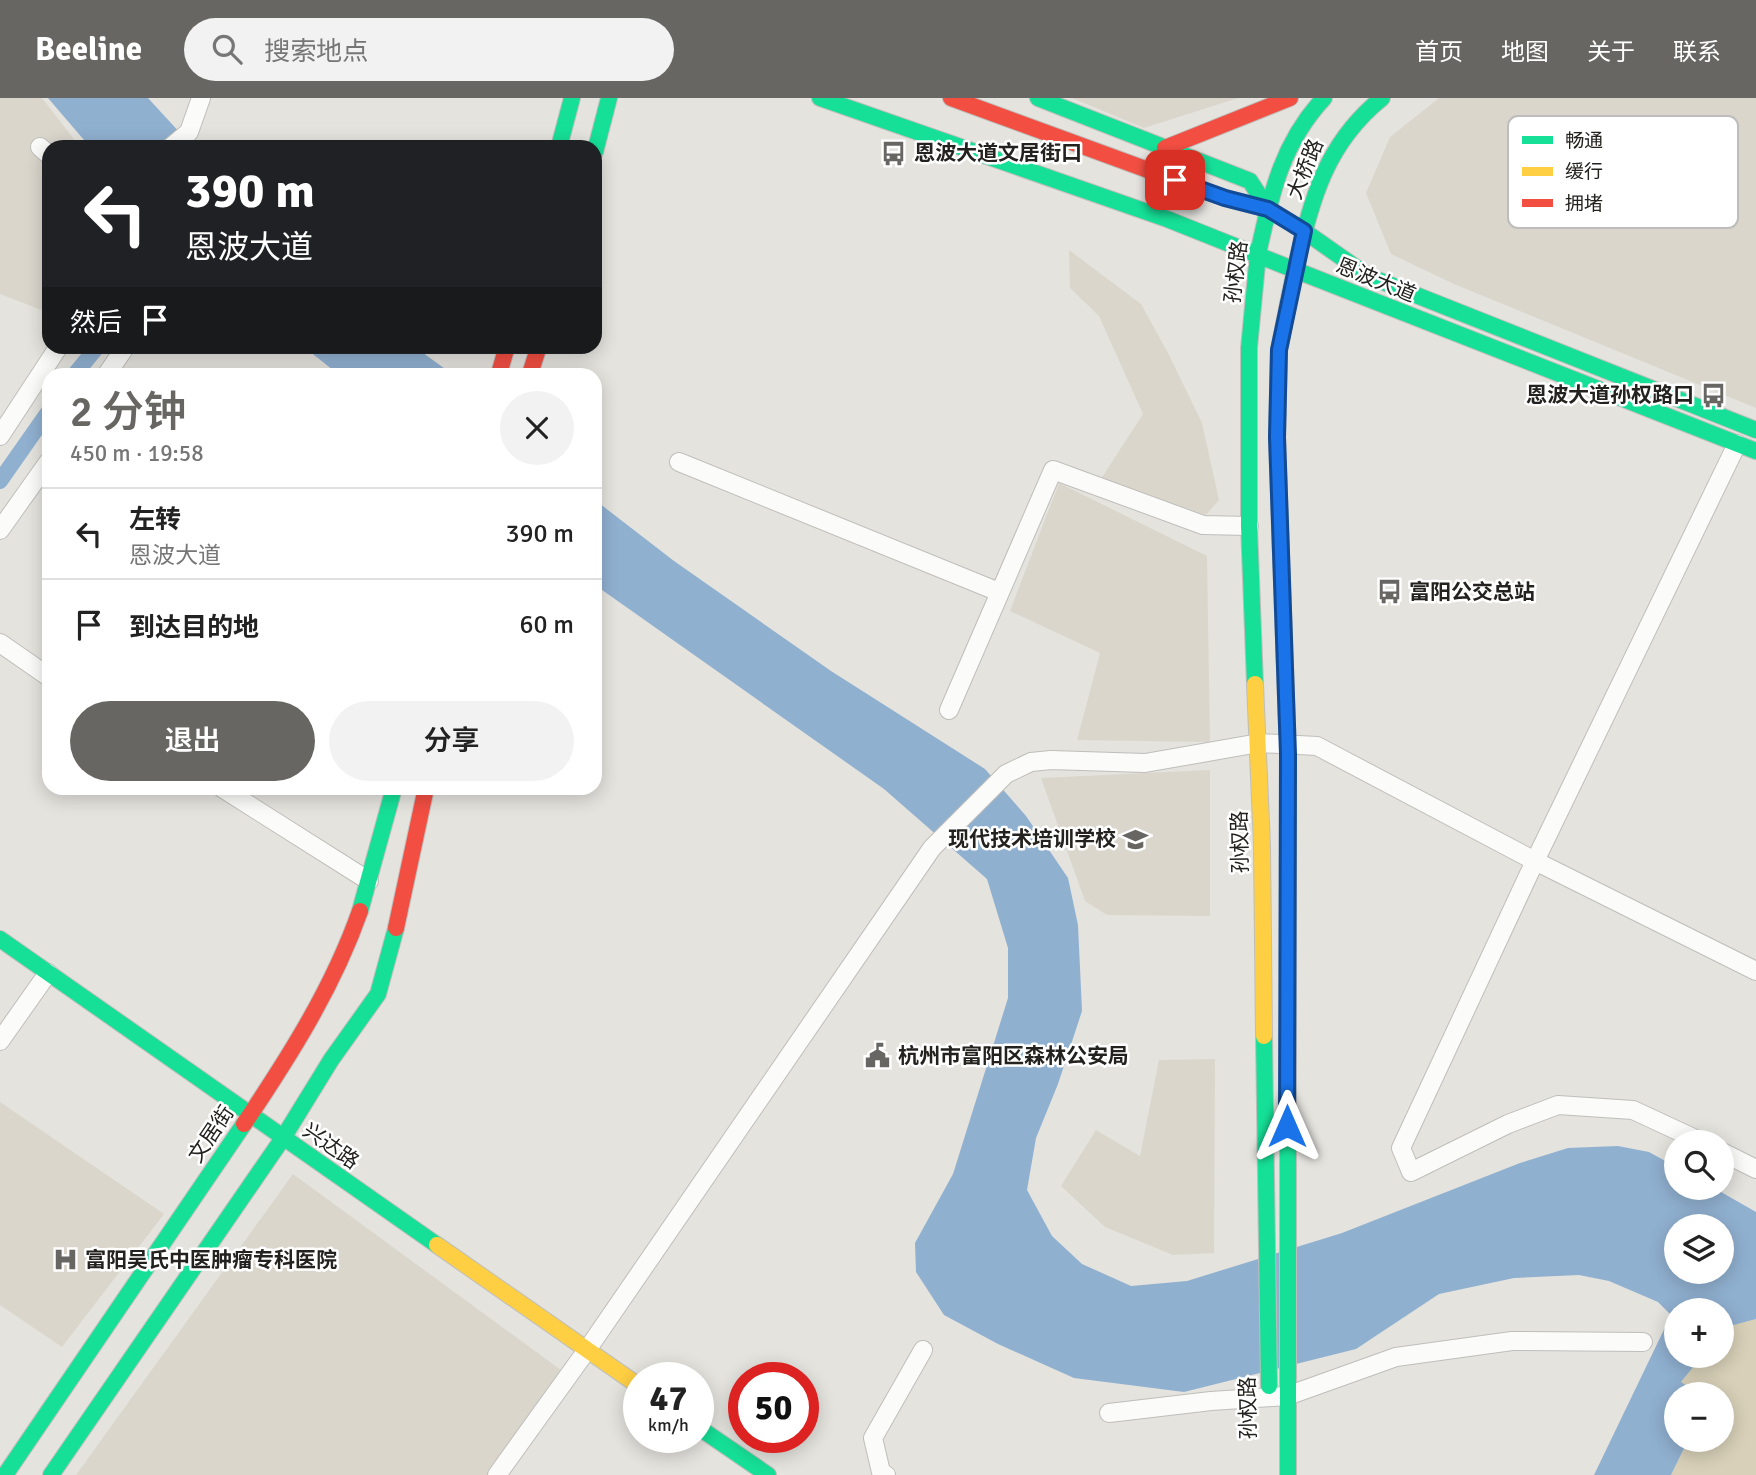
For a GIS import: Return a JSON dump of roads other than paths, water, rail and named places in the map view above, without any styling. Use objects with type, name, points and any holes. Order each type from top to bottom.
[{"type":"main road","points":[[561,140],[572,98]]},
{"type":"main road","points":[[598,140],[609,98]]},
{"type":"main road","name":"恩波大道","points":[[820,98],[1167,219],[1756,451]]},
{"type":"main road","name":"恩波大道","points":[[951,98],[1225,198],[1268,209],[1368,276],[1756,430]]},
{"type":"main road","points":[[1038,98],[1250,181],[1268,209]]},
{"type":"main road","points":[[1165,148],[1290,98]]},
{"type":"main road","name":"大桥路","points":[[1268,209],[1288,144],[1314,107],[1324,98]]},
{"type":"main road","name":"大桥路","points":[[1304,231],[1323,172],[1340,139],[1382,98]]},
{"type":"main road","name":"孙权路","points":[[1268,209],[1258,254],[1249,348],[1249,527],[1259,743],[1267,1230],[1275,1401],[1288,1475]]},
{"type":"main road","name":"孙权路","points":[[1275,1401],[1286,1232],[1287,744],[1277,437],[1279,350],[1304,231]]},
{"type":"main road","name":"文居街","points":[[5,1475],[292,1050],[325,992],[348,943],[369,881],[392,795]]},
{"type":"main road","points":[[51,1475],[283,1138],[331,1060],[378,993],[389,959],[424,795]]},
{"type":"main road","name":"兴达路","points":[[0,939],[623,1375]]},
{"type":"main road","points":[[714,1438],[768,1475]]},
{"type":"street","points":[[179,140],[189,132],[201,98]]},
{"type":"street","points":[[0,436],[39,388]]},
{"type":"street","points":[[1676,1130],[1633,1110],[1558,1105],[1508,1124],[1411,1172],[1401,1148],[1535,861],[1737,444]]},
{"type":"street","points":[[679,462],[999,592]]},
{"type":"street","points":[[949,710],[1053,470],[1203,525],[1249,527]]},
{"type":"street","points":[[0,530],[42,471]]},
{"type":"street","points":[[0,643],[42,672]]},
{"type":"street","points":[[497,1475],[587,1350],[932,848],[1006,774],[1031,762],[1051,760],[1145,763],[1259,743],[1317,746],[1535,861],[1756,971]]},
{"type":"street","points":[[233,795],[369,881]]},
{"type":"street","points":[[0,1041],[48,973]]},
{"type":"street","points":[[1734,1158],[1756,1169]]},
{"type":"street","points":[[1109,1413],[1275,1401],[1396,1357],[1512,1341],[1643,1342]]},
{"type":"street","points":[[886,1475],[881,1472],[873,1438],[923,1350]]},
{"type":"water","points":[[48,98],[148,98],[187,140],[84,140]]},
{"type":"water","points":[[313,354],[425,354],[444,368],[330,368]]},
{"type":"water","points":[[602,505],[674,561],[831,671],[985,769],[1026,816],[1068,878],[1078,925],[1082,1011],[1058,1084],[1036,1138],[1027,1190],[1052,1236],[1082,1264],[1131,1286],[1187,1281],[1342,1233],[1520,1163],[1568,1148],[1618,1146],[1649,1152],[1664,1160],[1664,1200],[1734,1199],[1756,1212],[1756,1319],[1734,1325],[1734,1298],[1664,1298],[1664,1308],[1658,1302],[1609,1281],[1579,1275],[1514,1278],[1439,1294],[1356,1349],[1184,1392],[1074,1378],[998,1344],[944,1315],[916,1272],[915,1243],[953,1174],[1008,998],[1008,948],[987,879],[884,789],[602,590]]},
{"type":"water","points":[[1664,1330],[1664,1368],[1692,1368],[1681,1382],[1664,1382],[1664,1452],[1682,1452],[1671,1475],[1594,1475]]},
{"type":"waterway","points":[[80,368],[91,354]]},
{"type":"waterway","points":[[0,481],[42,421]]},
{"type":"place","name":"恩波大道文居街口","points":[[894,153]]},
{"type":"place","name":"恩波大道孙权路口","points":[[1714,395]]},
{"type":"place","name":"富阳公交总站","points":[[1389,592]]},
{"type":"place","name":"现代技术培训学校","points":[[1136,839]]},
{"type":"place","name":"杭州市富阳区森林公安局","points":[[878,1056]]},
{"type":"place","name":"富阳吴氏中医肿瘤专科医院","points":[[65,1260]]}]
